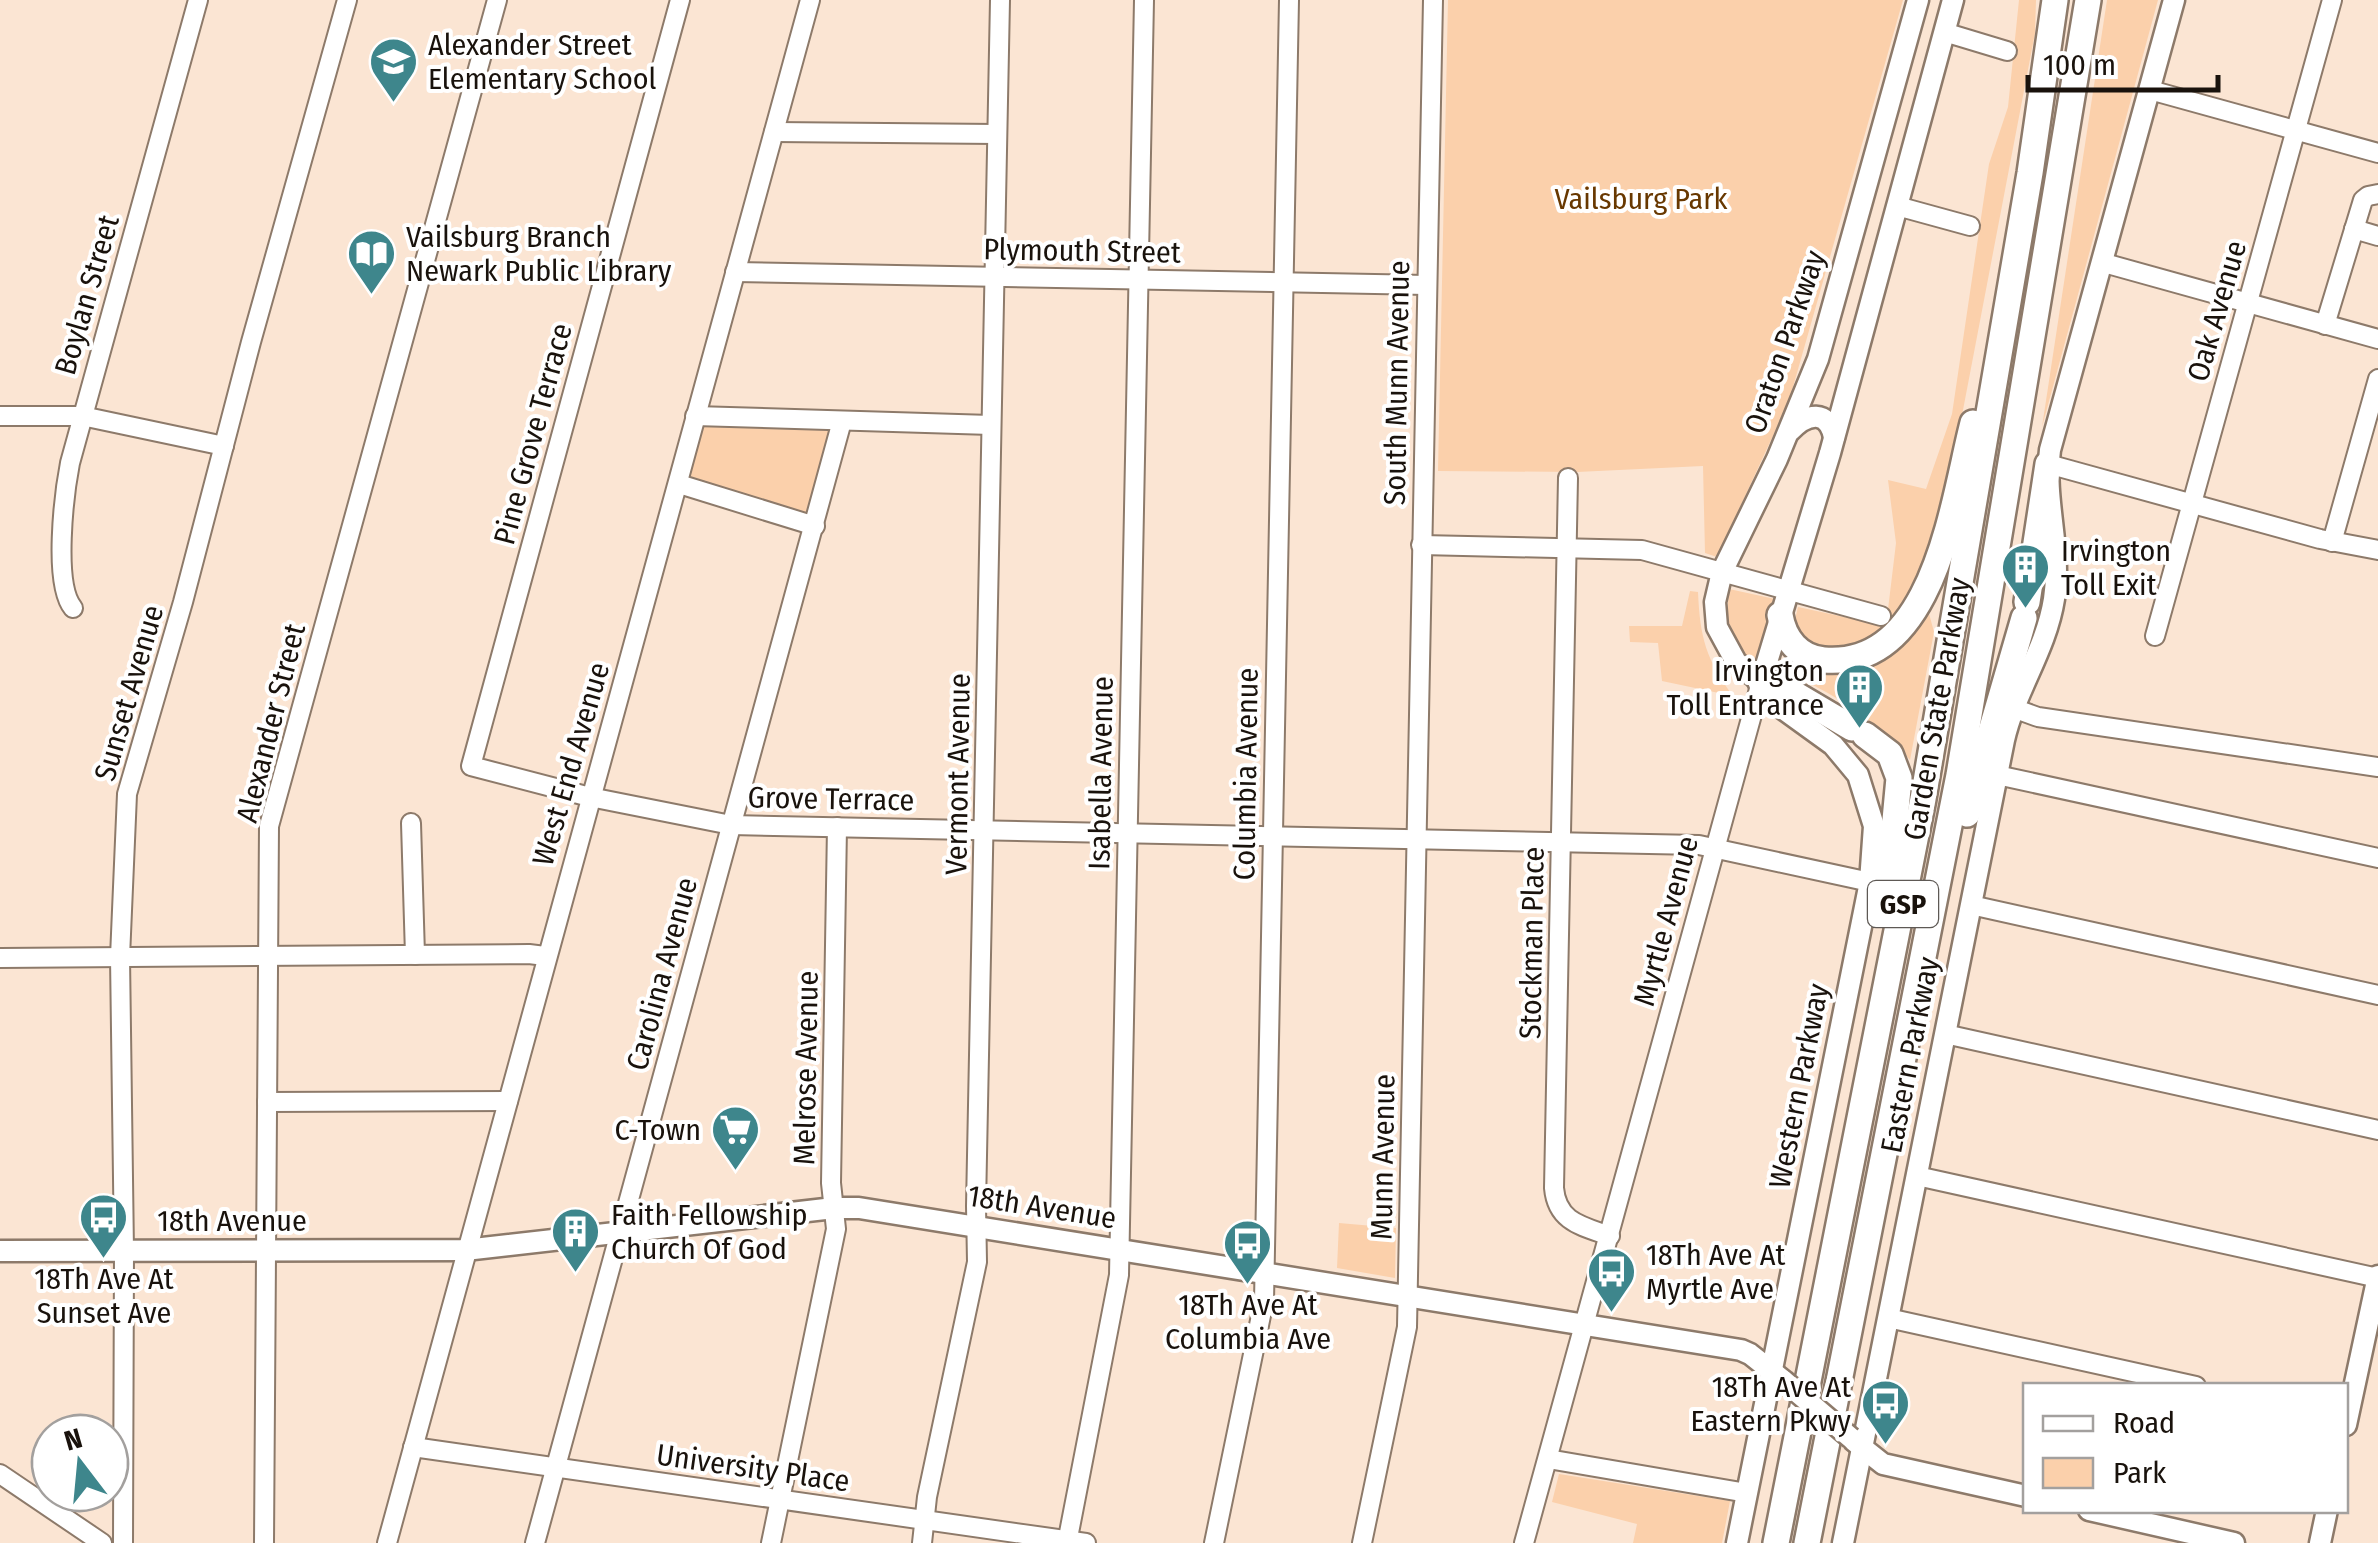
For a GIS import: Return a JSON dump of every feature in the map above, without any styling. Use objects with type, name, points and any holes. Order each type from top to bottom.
[{"type":"highway","name":"Garden State Parkway","points":[[1776,1543],[1938,715],[2055,0]]},
{"type":"highway","name":"Garden State Parkway","points":[[1807,1543],[1916,1002],[1984,633],[2088,0]]},
{"type":"highway","points":[[1784,603],[1785,634],[1798,651],[1833,660],[1879,647],[1896,636],[1915,611],[1940,550],[2015,263]]},
{"type":"highway","points":[[1916,1002],[2026,610],[2048,464]]},
{"type":"highway","points":[[1761,682],[1786,689],[1890,754],[1900,785],[1862,1109]]},
{"type":"main road","name":"Oraton Parkway","points":[[1761,682],[1736,662],[1717,628],[1715,602],[1722,572],[1818,359],[1918,0]]},
{"type":"main road","name":"Myrtle Avenue","points":[[1761,682],[1834,437],[1954,0]]},
{"type":"main road","name":"Eastern Parkway","points":[[1843,1543],[1857,1444],[1888,1318],[1997,775],[2013,708],[2041,650],[2053,603],[2056,564],[2048,464],[2174,0]]},
{"type":"main road","points":[[1788,432],[1814,415],[1828,421],[1834,437]]},
{"type":"main road","name":"Western Parkway","points":[[1738,1543],[1778,1377],[1870,882],[1874,826],[1858,774],[1834,745],[1779,706],[1761,682]]},
{"type":"main road","name":"18th Avenue","points":[[0,1251],[465,1250],[859,1208],[1746,1352],[1888,1465],[2023,1495]]},
{"type":"main road","points":[[2348,1412],[2378,1277]]},
{"type":"main road","points":[[2102,1513],[2234,1543]]},
{"type":"main road","points":[[2320,1543],[2326,1513]]},
{"type":"street","name":"Boylan Street","points":[[73,608],[64,585],[62,513],[82,416],[198,0]]},
{"type":"street","name":"Sunset Avenue","points":[[123,1543],[120,957],[127,794],[347,0]]},
{"type":"street","name":"Alexander Street","points":[[264,1543],[269,826],[497,0]]},
{"type":"street","name":"Pine Grove Terrace","points":[[470,766],[680,0]]},
{"type":"street","name":"West End Avenue","points":[[387,1543],[810,0]]},
{"type":"street","name":"Vermont Avenue","points":[[922,1543],[977,1262],[1000,0]]},
{"type":"street","name":"Isabella Avenue","points":[[1074,1542],[1116,1301],[1120,1250],[1144,0]]},
{"type":"street","name":"Columbia Avenue","points":[[1214,1543],[1263,1308],[1288,0]]},
{"type":"street","name":"South Munn Avenue","points":[[1417,768],[1433,0]]},
{"type":"street","name":"Oak Avenue","points":[[2154,636],[2332,0]]},
{"type":"street","points":[[1944,32],[2007,50]]},
{"type":"street","points":[[2150,90],[2378,154]]},
{"type":"street","points":[[774,132],[997,134]]},
{"type":"street","points":[[2326,325],[2363,200],[2378,194]]},
{"type":"street","points":[[1897,206],[1970,226]]},
{"type":"street","points":[[2354,229],[2378,236]]},
{"type":"street","points":[[2104,263],[2378,339]]},
{"type":"street","name":"Plymouth Street","points":[[735,272],[1427,285]]},
{"type":"street","points":[[2332,542],[2378,379]]},
{"type":"street","points":[[0,416],[82,416],[224,446]]},
{"type":"street","points":[[695,416],[991,425]]},
{"type":"street","name":"Carolina Avenue","points":[[535,1543],[842,420]]},
{"type":"street","points":[[2048,464],[2332,542],[2378,550]]},
{"type":"street","name":"Stockman Place","points":[[1568,478],[1554,1196],[1566,1218],[1610,1236]]},
{"type":"street","points":[[679,484],[815,526]]},
{"type":"street","points":[[1421,545],[1642,550],[1722,572],[1784,603],[1881,616]]},
{"type":"street","name":"Myrtle Avenue","points":[[1524,1543],[1761,682]]},
{"type":"street","points":[[2013,708],[2038,718],[2378,767]]},
{"type":"street","name":"Grove Terrace","points":[[470,766],[590,797],[731,825],[1717,848],[1870,882]]},
{"type":"street","name":"Munn Avenue","points":[[1362,1543],[1406,1334],[1417,768]]},
{"type":"street","points":[[1997,775],[2378,858]]},
{"type":"street","points":[[411,823],[416,956]]},
{"type":"street","name":"Melrose Avenue","points":[[771,1543],[835,1237],[831,1182],[837,827]]},
{"type":"street","points":[[1971,906],[2378,995]]},
{"type":"street","points":[[0,958],[545,956]]},
{"type":"street","points":[[1945,1034],[2378,1130]]},
{"type":"street","points":[[267,1102],[508,1101]]},
{"type":"street","points":[[1917,1176],[2378,1277]]},
{"type":"street","points":[[1888,1318],[2182,1383]]},
{"type":"street","name":"University Place","points":[[413,1447],[1074,1542]]},
{"type":"street","points":[[1548,1459],[1747,1493]]},
{"type":"street","points":[[0,1474],[102,1543]]},
{"type":"green space","name":"Vailsburg Park","points":[[1448,0],[1903,0],[1789,401],[1717,557],[1705,553],[1703,466],[1577,472],[1438,471]]},
{"type":"green space","points":[[2019,0],[2036,0],[2035,33],[1942,520],[1921,584],[1934,632],[1910,760],[1852,708],[1783,670],[1798,607],[1886,626],[1896,543],[1888,480],[1926,489],[1952,414],[1989,164],[2008,107]]},
{"type":"green space","points":[[2107,0],[2158,0],[2042,427]]},
{"type":"green space","points":[[698,419],[838,424],[812,515],[681,478]]},
{"type":"green space","points":[[1729,589],[1775,599],[1757,660],[1747,659],[1727,619]]},
{"type":"green space","points":[[1690,591],[1698,592],[1706,647],[1733,696],[1662,681],[1658,643],[1630,642],[1629,626],[1682,626]]},
{"type":"green space","points":[[1339,1223],[1396,1228],[1395,1278],[1337,1268]]},
{"type":"green space","points":[[1559,1474],[1730,1501],[1722,1543],[1633,1543],[1637,1524],[1552,1502]]},
{"type":"place","name":"Alexander Street Elementary School","points":[[393,104]]},
{"type":"place","name":"Vailsburg Branch Newark Public Library","points":[[371,296]]},
{"type":"place","name":"Irvington Toll Exit","points":[[2026,610]]},
{"type":"place","name":"Irvington Toll Entrance","points":[[1859,730]]},
{"type":"place","name":"C-Town","points":[[736,1172]]},
{"type":"place","name":"18Th Ave At Sunset Ave","points":[[104,1260]]},
{"type":"place","name":"Faith Fellowship Church Of God","points":[[576,1274]]},
{"type":"place","name":"18Th Ave At Columbia Ave","points":[[1248,1286]]},
{"type":"place","name":"18Th Ave At Myrtle Ave","points":[[1611,1314]]},
{"type":"place","name":"18Th Ave At Eastern Pkwy","points":[[1886,1446]]}]
